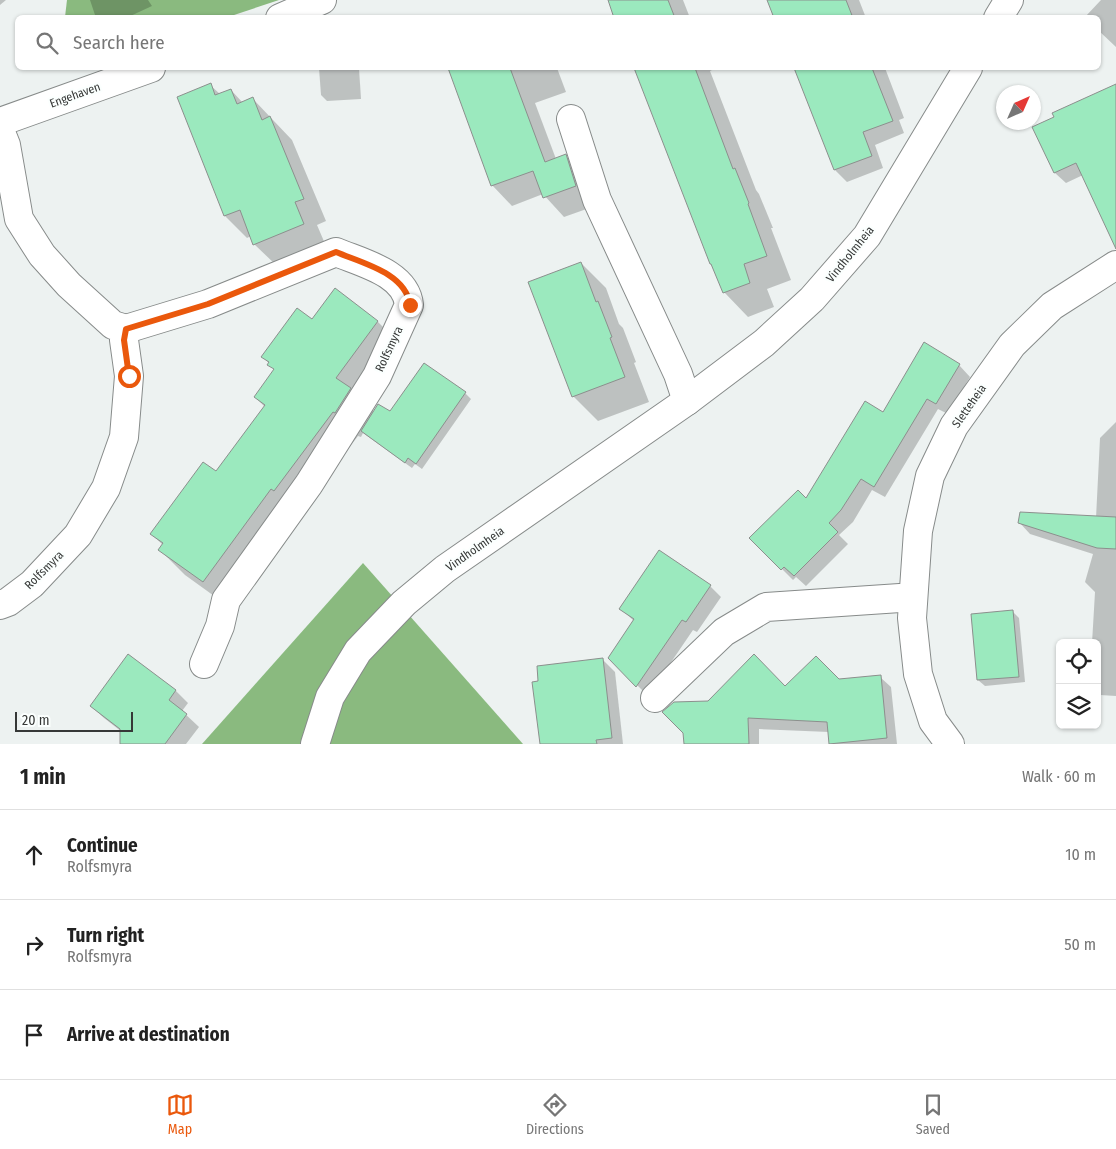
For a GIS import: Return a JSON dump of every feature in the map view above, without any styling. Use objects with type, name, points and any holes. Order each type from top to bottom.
[{"type":"street","points":[[287,15],[322,0]]},
{"type":"street","points":[[1000,15],[1009,0]]},
{"type":"street","name":"Engehaven","points":[[0,122],[145,70]]},
{"type":"street","name":"Vindholmheia","points":[[315,744],[330,697],[358,651],[404,603],[445,569],[687,401],[771,337],[812,299],[867,236],[967,70]]},
{"type":"street","points":[[571,119],[597,200],[678,374],[687,401]]},
{"type":"street","points":[[0,130],[6,145],[19,219],[23,226],[42,255],[68,285],[112,324],[126,329]]},
{"type":"street","name":"Rolfsmyra","points":[[0,605],[8,602],[32,584],[78,535],[106,488],[124,437],[129,376],[124,340],[126,329],[208,304],[336,252],[389,274],[408,295],[410,305],[377,376],[309,484],[226,600],[220,626],[204,664]]},
{"type":"street","name":"Sletteheia","points":[[950,744],[933,721],[918,674],[912,618],[918,532],[930,476],[954,426],[1012,346],[1052,306],[1116,265]]},
{"type":"street","points":[[655,698],[724,632],[766,607],[900,598],[913,600]]},
{"type":"green space","points":[[67,0],[279,0],[234,15],[65,15]]},
{"type":"green space","points":[[363,563],[523,744],[202,744]]},
{"type":"building","points":[[608,0],[668,0],[674,15],[613,15]]},
{"type":"building","points":[[767,0],[846,0],[852,15],[773,15]]},
{"type":"building","points":[[449,70],[511,70],[545,162],[566,154],[576,186],[543,198],[533,171],[491,186]]},
{"type":"building","points":[[635,70],[696,70],[733,169],[735,168],[749,203],[767,256],[744,264],[750,283],[723,293]]},
{"type":"building","points":[[795,70],[873,70],[893,121],[863,132],[872,156],[834,170]]},
{"type":"building","points":[[211,83],[215,95],[231,89],[237,104],[253,97],[262,120],[270,116],[304,199],[295,202],[304,224],[253,245],[240,210],[224,216],[177,97]]},
{"type":"building","points":[[1116,84],[1116,249],[1076,163],[1054,173],[1033,130],[1041,130],[1041,123],[1054,117],[1052,113]]},
{"type":"building","points":[[581,262],[612,337],[610,338],[625,377],[572,397],[528,282]]},
{"type":"building","points":[[335,288],[378,321],[336,378],[351,388],[335,413],[333,412],[274,491],[271,489],[203,582],[158,550],[163,543],[150,534],[203,462],[216,471],[265,405],[254,397],[274,369],[267,365],[269,362],[261,357],[297,308],[312,319]]},
{"type":"building","points":[[924,342],[960,364],[936,404],[927,399],[874,487],[861,479],[841,510],[829,523],[838,532],[794,576],[784,567],[781,570],[749,538],[798,490],[806,498],[865,401],[883,412]]},
{"type":"building","points":[[424,363],[466,392],[416,464],[408,458],[405,463],[361,431],[378,404],[390,411]]},
{"type":"building","points":[[1020,512],[1116,517],[1116,549],[1097,548],[1018,523]]},
{"type":"building","points":[[659,550],[711,585],[686,622],[682,620],[636,687],[608,658],[634,619],[619,609]]},
{"type":"building","points":[[1013,610],[1019,677],[977,680],[971,614]]},
{"type":"building","points":[[128,654],[176,690],[169,700],[187,714],[165,744],[120,744],[120,729],[90,706]]},
{"type":"building","points":[[754,654],[785,686],[816,656],[839,679],[881,675],[887,738],[829,744],[827,722],[748,718],[749,744],[684,744],[683,733],[662,712],[674,702],[708,701]]},
{"type":"building","points":[[603,658],[612,738],[596,740],[597,744],[540,744],[532,682],[538,681],[537,666]]},
{"type":"route","points":[[129,376],[124,340],[126,329],[208,304],[336,252],[389,274],[408,295],[410,305]]}]
